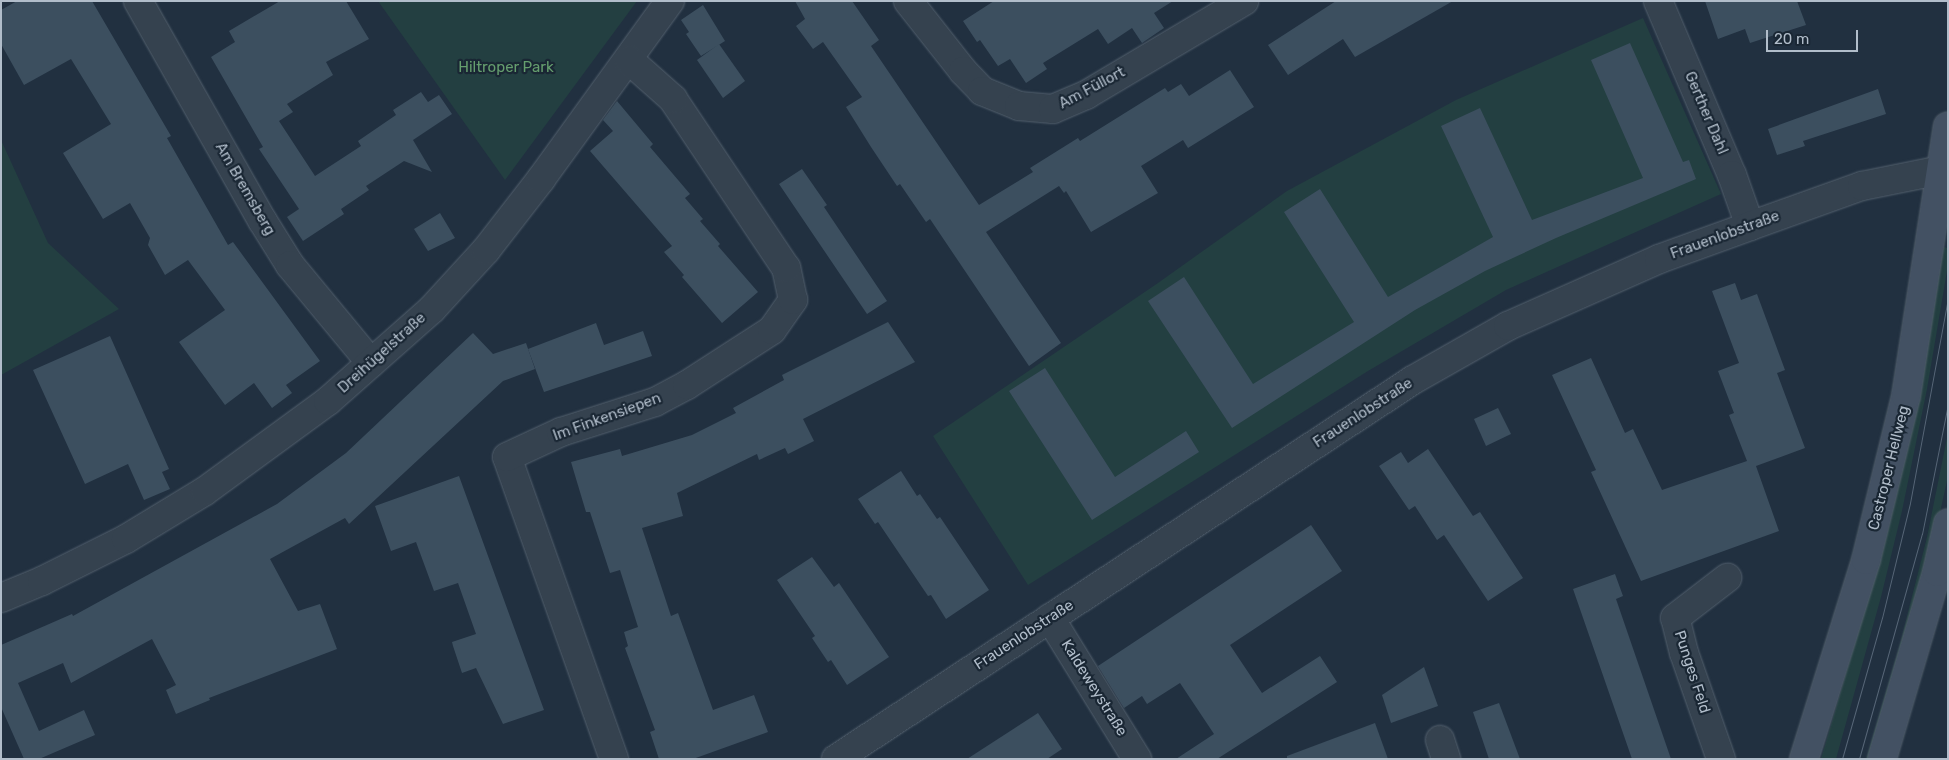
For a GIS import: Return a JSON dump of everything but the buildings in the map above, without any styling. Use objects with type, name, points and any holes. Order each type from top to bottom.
[{"type":"main road","name":"Castroper Hellweg","points":[[1804,759],[1866,560],[1906,396],[1945,170],[1948,126]]},
{"type":"main road","points":[[1882,759],[1942,573],[1948,523]]},
{"type":"street","name":"Am Bremsberg","points":[[138,1],[262,220],[290,265],[371,364]]},
{"type":"street","name":"Dreihügelstraße","points":[[1,598],[42,582],[126,539],[205,491],[290,431],[371,364],[432,309],[486,250],[629,60],[670,1]]},
{"type":"street","name":"Am Füllort","points":[[908,1],[963,71],[982,91],[1019,106],[1053,109],[1086,95],[1244,1]]},
{"type":"street","name":"Gerther Dahl","points":[[1658,1],[1732,176],[1750,226]]},
{"type":"street","name":"Im Finkensiepen","points":[[614,759],[507,457],[562,432],[655,402],[688,385],[772,330],[793,300],[786,268],[673,100],[629,60]]},
{"type":"street","name":"Frauenlobstraße","points":[[836,759],[1444,361],[1508,326],[1580,292],[1659,259],[1862,186],[1945,170]]},
{"type":"street","name":"Punges Feld","points":[[1722,759],[1684,653],[1675,618],[1727,578]]},
{"type":"street","name":"Kaldeweystraße","points":[[1050,618],[1137,759]]},
{"type":"green space","name":"Hiltroper Park","points":[[378,1],[637,1],[505,180]]},
{"type":"green space","points":[[1643,18],[1721,194],[1506,290],[1368,371],[1028,585],[933,436],[1158,283],[1287,191],[1456,100]]},
{"type":"green space","points":[[1,140],[48,243],[119,309],[1,375]]},
{"type":"green space","points":[[1943,247],[1948,248],[1948,265],[1927,389],[1902,511],[1881,597],[1836,759],[1821,759],[1889,526]]},
{"type":"green space","points":[[1948,433],[1947,481],[1937,526],[1873,759],[1866,759],[1901,640],[1927,537]]},
{"type":"tram line","points":[[1842,759],[1882,618],[1910,503],[1948,297]]},
{"type":"tram line","points":[[1859,759],[1922,534],[1948,404]]}]
